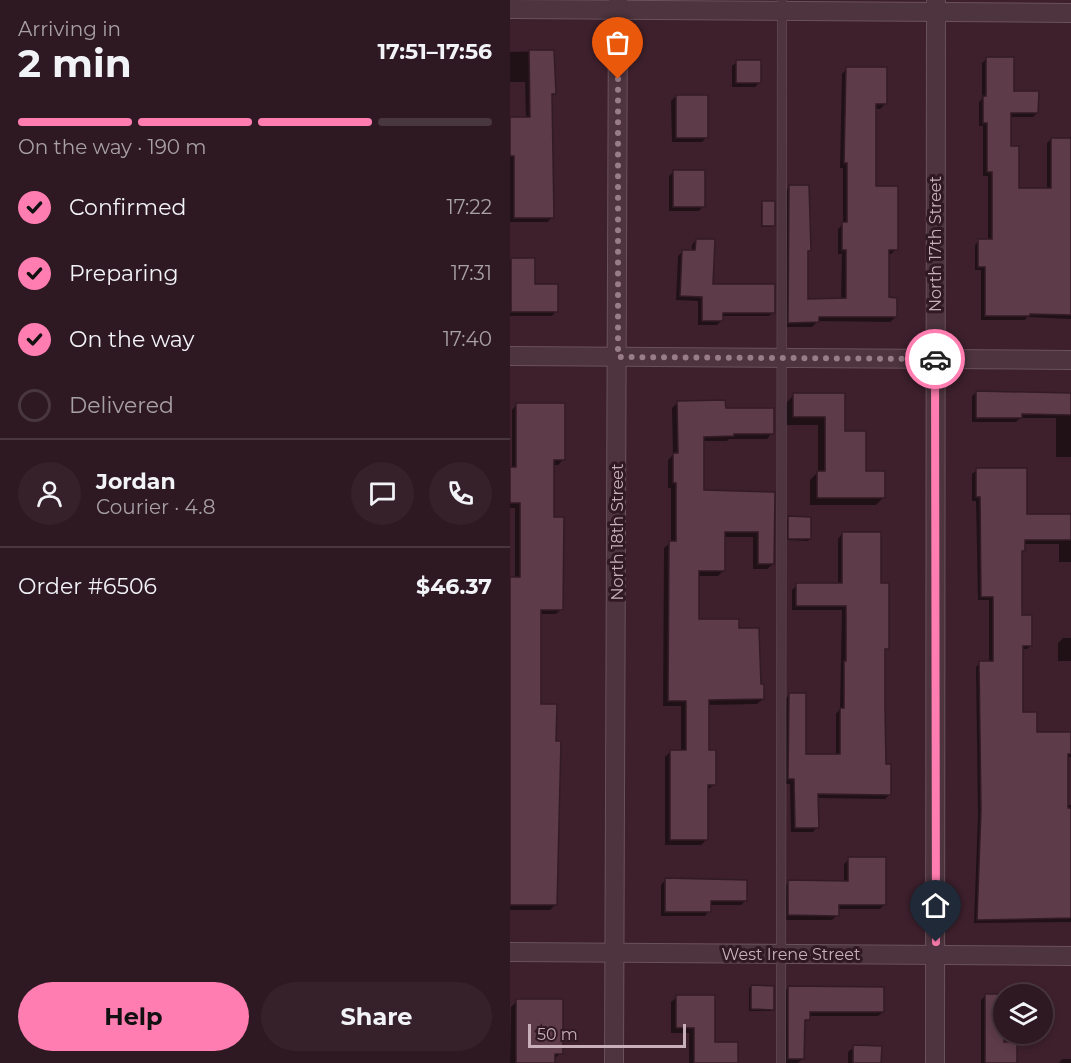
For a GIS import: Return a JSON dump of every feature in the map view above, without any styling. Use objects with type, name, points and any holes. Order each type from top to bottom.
[{"type":"street","points":[[510,9],[618,5],[936,6],[1071,13]]},
{"type":"street","name":"North 18th Street","points":[[614,1063],[618,5]]},
{"type":"street","name":"North 17th Street","points":[[935,1063],[936,6]]},
{"type":"street","points":[[510,356],[1071,360]]},
{"type":"street","name":"West Irene Street","points":[[510,952],[1071,956]]},
{"type":"lane","points":[[781,1063],[782,5]]},
{"type":"building","points":[[529,50],[554,50],[556,94],[552,94],[554,218],[514,218],[514,156],[510,156],[510,117],[530,117]]},
{"type":"building","points":[[986,57],[1014,57],[1014,91],[1039,91],[1038,113],[1011,113],[1011,146],[1019,146],[1019,188],[1051,188],[1051,138],[1071,138],[1071,315],[985,316],[985,267],[978,267],[978,239],[992,239],[992,172],[987,172],[987,123],[983,123]]},
{"type":"building","points":[[736,60],[761,60],[761,83],[736,83]]},
{"type":"building","points":[[846,67],[887,67],[887,104],[876,104],[876,186],[898,186],[898,250],[889,250],[889,297],[897,298],[897,317],[819,317],[819,322],[788,323],[789,185],[809,185],[811,251],[808,251],[808,299],[846,298],[846,250],[842,250],[842,222],[847,222],[847,163],[844,163]]},
{"type":"building","points":[[676,95],[708,95],[708,138],[676,138]]},
{"type":"building","points":[[673,170],[705,170],[705,207],[673,207]]},
{"type":"building","points":[[762,201],[775,201],[775,226],[762,226]]},
{"type":"building","points":[[696,239],[715,239],[713,284],[775,284],[775,313],[723,313],[723,321],[702,321],[702,297],[680,296],[682,250],[695,250]]},
{"type":"building","points":[[511,258],[535,258],[535,284],[558,284],[558,312],[511,312]]},
{"type":"building","points":[[976,391],[1071,393],[1071,415],[1022,414],[1022,418],[976,418]]},
{"type":"building","points":[[793,393],[845,393],[845,431],[866,431],[866,471],[885,471],[885,498],[817,498],[817,471],[825,471],[825,417],[793,417]]},
{"type":"building","points":[[725,400],[726,408],[774,408],[774,434],[704,437],[704,490],[775,492],[774,564],[758,564],[758,532],[725,532],[725,571],[699,571],[699,619],[739,619],[739,628],[759,628],[761,684],[764,684],[764,699],[709,700],[709,750],[716,750],[716,785],[708,785],[708,840],[670,840],[670,750],[686,750],[686,701],[668,701],[669,541],[676,541],[676,483],[673,483],[673,453],[678,453],[677,401]]},
{"type":"building","points":[[516,403],[565,403],[565,460],[554,460],[554,517],[564,517],[563,610],[541,610],[541,704],[557,704],[556,741],[561,741],[557,905],[510,905],[510,577],[520,577],[520,503],[510,503],[510,467],[516,467]]},
{"type":"building","points":[[976,468],[1027,468],[1027,514],[1071,514],[1071,540],[1025,540],[1025,551],[1022,551],[1022,615],[1032,615],[1032,646],[1023,646],[1023,712],[1037,712],[1037,732],[1071,732],[1071,754],[1068,754],[1068,808],[1071,808],[1071,918],[977,920],[981,810],[979,661],[993,661],[993,597],[981,597],[980,497],[976,497]]},
{"type":"building","points":[[788,516],[811,517],[811,539],[788,539]]},
{"type":"building","points":[[842,532],[881,532],[881,583],[889,583],[889,649],[885,649],[885,708],[886,764],[891,764],[891,795],[818,794],[819,828],[795,828],[794,779],[788,779],[789,693],[806,693],[806,754],[840,754],[840,708],[844,708],[844,661],[846,661],[846,606],[796,606],[796,583],[842,583]]},
{"type":"building","points":[[848,857],[886,857],[886,905],[839,905],[839,916],[788,915],[788,880],[848,881]]},
{"type":"building","points":[[665,878],[747,880],[747,901],[711,901],[711,912],[665,912]]},
{"type":"building","points":[[751,985],[774,986],[774,1010],[751,1009]]},
{"type":"building","points":[[788,986],[884,987],[884,1012],[810,1012],[810,1020],[805,1020],[804,1059],[788,1059]]},
{"type":"building","points":[[985,994],[993,994],[993,1044],[1017,1044],[1017,1063],[985,1063]]},
{"type":"building","points":[[676,995],[715,995],[715,1042],[738,1042],[738,1063],[694,1063],[694,1028],[676,1028]]},
{"type":"building","points":[[516,999],[563,999],[563,1054],[555,1054],[555,1063],[516,1063]]},
{"type":"building","points":[[853,1045],[882,1046],[881,1063],[853,1063]]},
{"type":"way so far","points":[[618,79],[618,357],[935,359]]},
{"type":"route","points":[[935,359],[936,942]]}]
